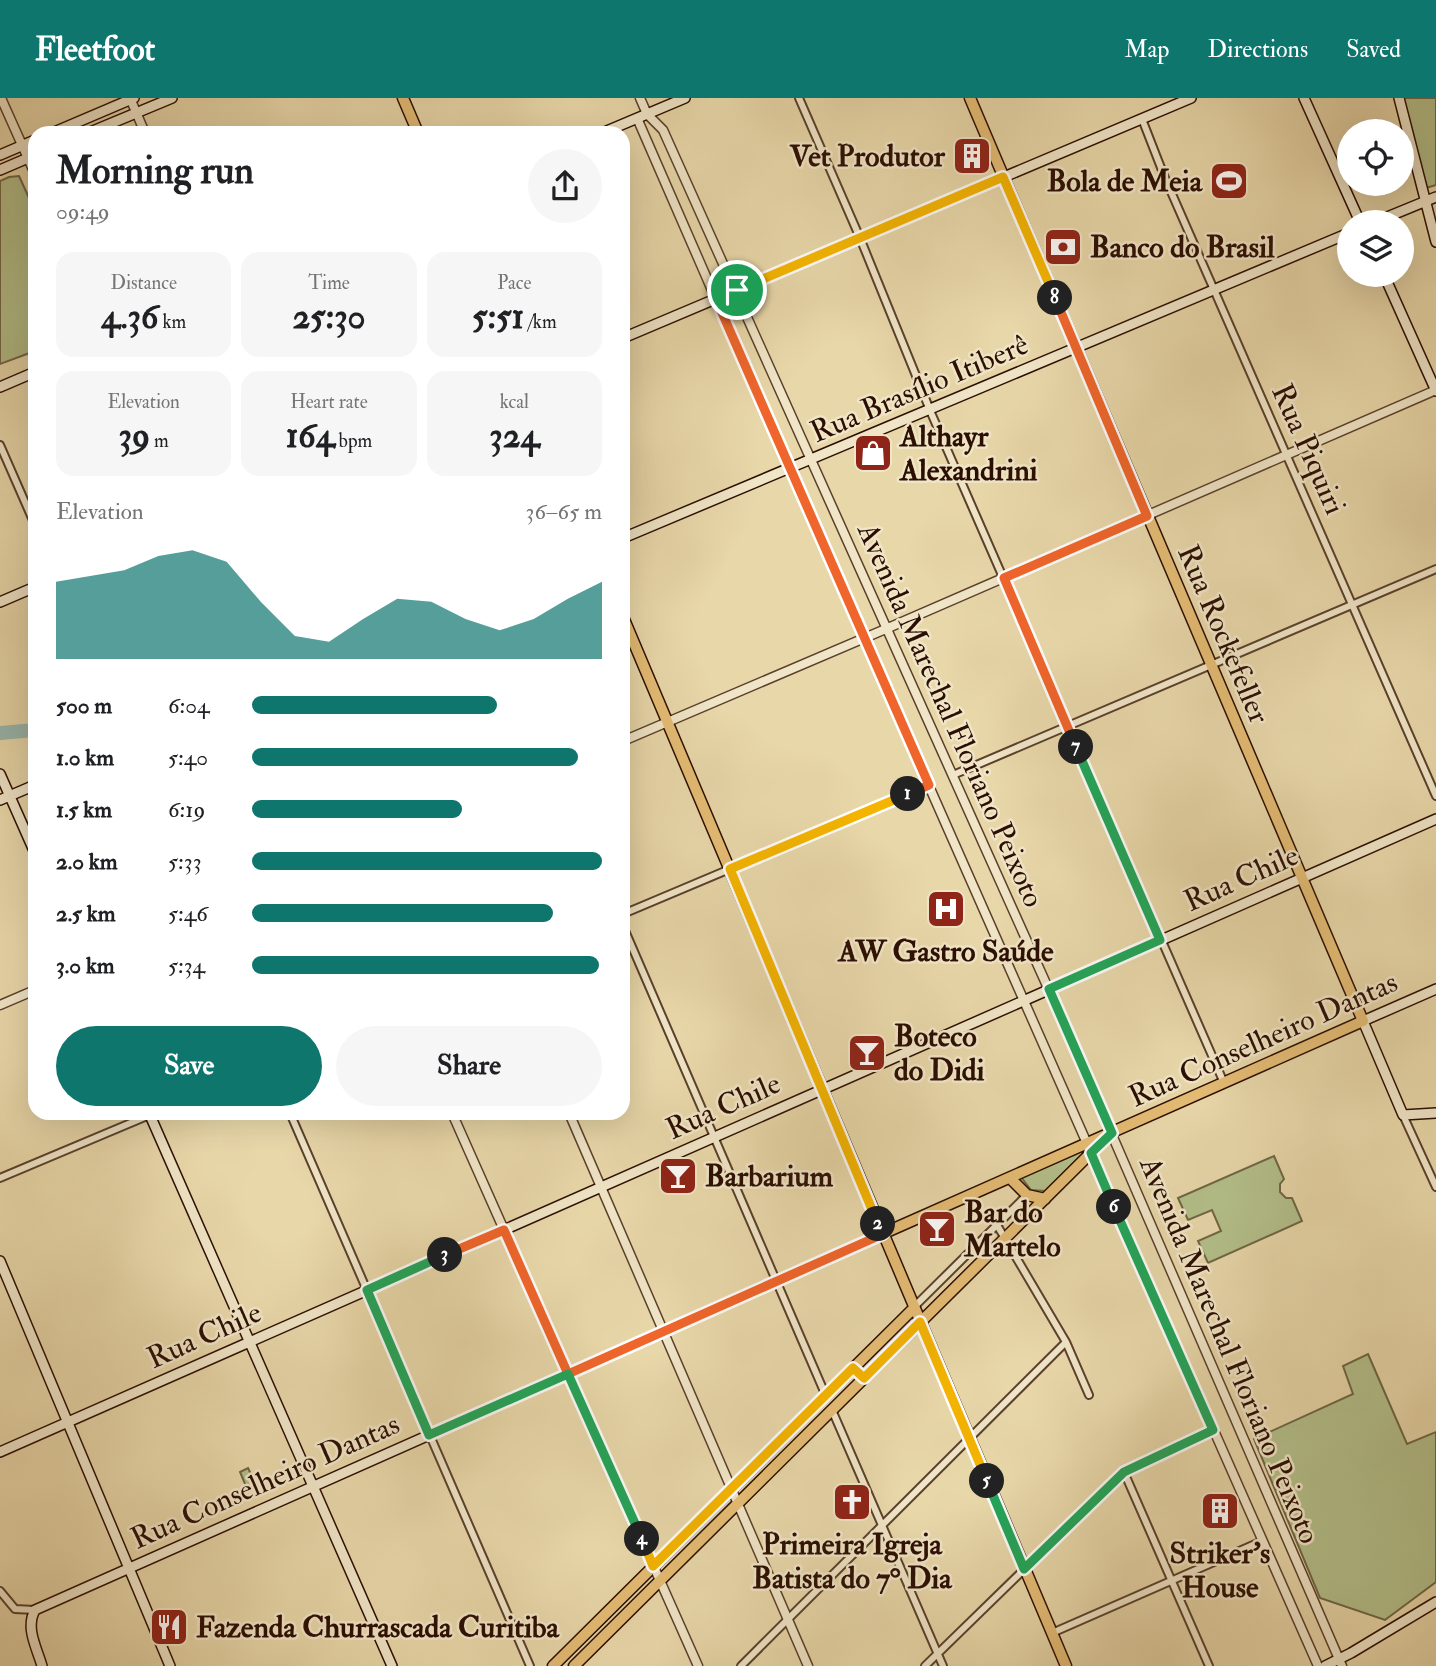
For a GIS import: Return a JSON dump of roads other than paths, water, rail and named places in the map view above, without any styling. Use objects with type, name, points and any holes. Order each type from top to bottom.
[{"type":"main road","points":[[105,126],[172,98]]},
{"type":"main road","points":[[403,98],[415,126]]},
{"type":"main road","points":[[618,126],[685,98]]},
{"type":"main road","name":"Rua Rockefeller","points":[[970,98],[1403,1115]]},
{"type":"main road","points":[[630,335],[1191,98]]},
{"type":"main road","points":[[1304,98],[1355,210]]},
{"type":"main road","points":[[1399,98],[1436,242]]},
{"type":"main road","points":[[69,126],[132,99]]},
{"type":"main road","points":[[0,155],[28,143]]},
{"type":"main road","points":[[0,170],[28,159]]},
{"type":"main road","points":[[1404,210],[1436,197]]},
{"type":"main road","name":"Rua Brasílio Itiberê","points":[[630,535],[1337,238]]},
{"type":"main road","points":[[1389,287],[1436,391]]},
{"type":"main road","points":[[0,387],[28,375]]},
{"type":"main road","points":[[0,602],[28,590]]},
{"type":"main road","points":[[630,634],[1066,1666]]},
{"type":"main road","points":[[0,774],[28,837]]},
{"type":"main road","points":[[0,800],[28,788]]},
{"type":"main road","name":"Rua Chile","points":[[0,1452],[1436,818]]},
{"type":"main road","name":"Rua Conselheiro Dantas","points":[[35,1610],[1010,1178],[1089,1148],[1112,1133],[1436,989]]},
{"type":"main road","points":[[1403,1115],[1436,1112]]},
{"type":"main road","points":[[154,1120],[392,1666]]},
{"type":"main road","points":[[574,1666],[1045,1199],[1089,1148]]},
{"type":"main road","points":[[1010,1178],[1027,1195],[1045,1199]]},
{"type":"main road","points":[[0,1261],[170,1666]]},
{"type":"main road","points":[[553,1666],[914,1308]]},
{"type":"main road","points":[[853,1368],[864,1378]]},
{"type":"main road","points":[[771,1449],[781,1461]]},
{"type":"main road","points":[[1325,1666],[1341,1663],[1436,1602]]},
{"type":"main road","points":[[616,1603],[621,1619]]},
{"type":"main road","points":[[35,1610],[31,1617],[31,1631],[42,1666]]},
{"type":"street","points":[[1,98],[22,145],[28,152]]},
{"type":"street","name":"Avenida Marechal Floriano Peixoto","points":[[640,98],[647,114],[663,130],[737,290],[1049,989],[1341,1663]]},
{"type":"street","points":[[799,98],[1067,727],[1224,1083]]},
{"type":"street","points":[[132,99],[142,126]]},
{"type":"street","name":"Avenida Marechal Floriano Peixoto","points":[[637,118],[1023,1001],[1318,1666]]},
{"type":"street","name":"Rua Piquiri","points":[[1142,119],[1436,796]]},
{"type":"street","points":[[630,738],[1436,391]]},
{"type":"street","points":[[0,445],[28,510]]},
{"type":"street","points":[[953,775],[1436,569]]},
{"type":"street","points":[[630,911],[929,785]]},
{"type":"street","points":[[630,942],[826,1396]]},
{"type":"street","points":[[0,1005],[28,993]]},
{"type":"street","name":"Rua Rockefeller","points":[[1403,1115],[1436,1187]]},
{"type":"street","points":[[0,1178],[135,1120]]},
{"type":"street","points":[[293,1120],[530,1666]]},
{"type":"street","points":[[455,1120],[698,1666]]},
{"type":"street","points":[[572,1120],[808,1666]]},
{"type":"street","points":[[914,1308],[1027,1195]]},
{"type":"street","points":[[997,1225],[1066,1342],[1089,1395]]},
{"type":"street","points":[[741,1666],[1066,1342]]},
{"type":"street","points":[[832,1410],[943,1666]]},
{"type":"street","points":[[925,1666],[1124,1472],[1213,1430]]},
{"type":"street","points":[[1124,1472],[1209,1666]]},
{"type":"street","points":[[1052,1633],[1262,1541]]},
{"type":"street","points":[[0,1591],[15,1609],[35,1610]]},
{"type":"waterway","points":[[0,733],[28,731]]},
{"type":"place","name":"Vet Produtor","points":[[972,156]]},
{"type":"place","name":"Bola de Meia","points":[[1229,181]]},
{"type":"place","name":"Banco do Brasil","points":[[1063,247]]},
{"type":"place","name":"Althayr Alexandrini","points":[[873,453]]},
{"type":"place","name":"AW Gastro Saúde","points":[[946,909]]},
{"type":"place","name":"Boteco do Didi","points":[[867,1053]]},
{"type":"place","name":"Barbarium","points":[[678,1176]]},
{"type":"place","name":"Bar do Martelo","points":[[937,1229]]},
{"type":"place","name":"Primeira Igreja Batista do 7° Dia","points":[[852,1502]]},
{"type":"place","name":"Striker's House","points":[[1220,1511]]},
{"type":"place","name":"Fazenda Churrascada Curitiba","points":[[169,1627]]}]
